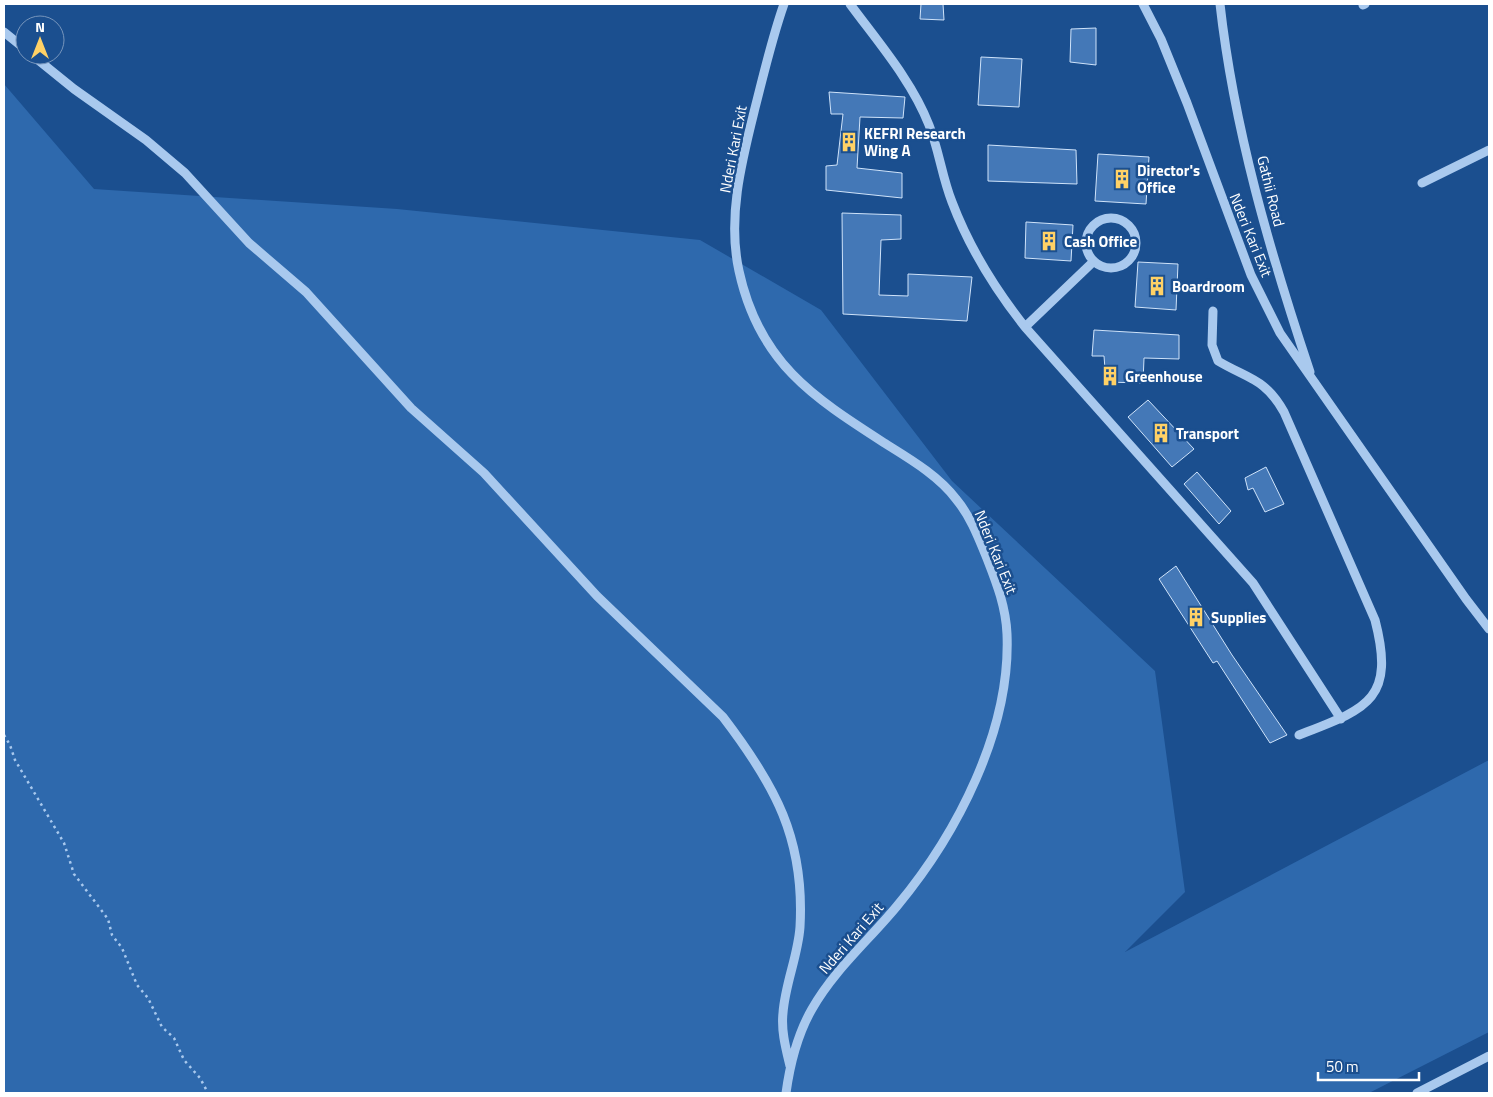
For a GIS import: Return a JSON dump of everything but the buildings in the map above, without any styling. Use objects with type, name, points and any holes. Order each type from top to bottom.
[{"type":"street","name":"Nderi Kari Exit","points":[[784,4],[771,43],[738,182],[735,246],[738,271],[748,302],[759,330],[774,355],[808,392],[898,451],[936,479],[954,496],[975,527],[999,590],[1006,619],[1007,649],[1002,692],[993,729],[964,808],[899,904],[830,982],[812,1009],[790,1066],[786,1093]]},
{"type":"street","points":[[850,4],[908,86],[929,125],[949,193],[961,224],[999,294],[1025,326],[1253,583],[1341,719]]},
{"type":"street","name":"Nderi Kari Exit","points":[[1143,4],[1187,103],[1251,274],[1280,333],[1489,629]]},
{"type":"street","name":"Gathii Road","points":[[1220,4],[1235,98],[1262,219],[1313,382]]},
{"type":"street","points":[[4,32],[15,41]]},
{"type":"street","points":[[44,65],[74,90],[158,150],[185,172],[249,242],[306,292],[411,408],[484,473],[597,596],[723,717],[778,801],[794,846],[799,885],[800,927],[783,1013],[784,1036],[790,1066]]},
{"type":"street","points":[[1422,183],[1489,150]]},
{"type":"street","points":[[1113,218],[1129,224],[1136,240],[1136,249],[1126,263],[1110,268],[1094,261],[1089,254],[1087,237],[1096,222],[1113,218]]},
{"type":"street","points":[[1025,326],[1094,261]]},
{"type":"street","points":[[1213,310],[1212,345],[1218,360],[1258,380],[1274,395],[1330,514],[1375,620],[1382,646],[1383,666],[1380,683],[1374,695],[1360,709],[1341,719],[1299,735]]},
{"type":"street","points":[[1417,1093],[1489,1056]]},
{"type":"path","points":[[4,735],[15,760],[64,843],[74,874],[108,919],[112,935],[122,948],[137,985],[148,998],[162,1027],[174,1038],[184,1060],[200,1078],[208,1093]]},
{"type":"shaded area","points":[[4,84],[94,189],[397,209],[700,240],[821,310],[952,481],[1155,671],[1185,892],[1125,952],[1489,760],[1489,1032],[1369,1093],[4,1093]]},
{"type":"place","name":"KEFRI Research Wing A","points":[[849,142]]},
{"type":"place","name":"Director's Office","points":[[1122,179]]},
{"type":"place","name":"Cash Office","points":[[1049,241]]},
{"type":"place","name":"Boardroom","points":[[1157,286]]},
{"type":"place","name":"Greenhouse","points":[[1110,376]]},
{"type":"place","name":"Transport","points":[[1161,433]]},
{"type":"place","name":"Supplies","points":[[1196,617]]}]
